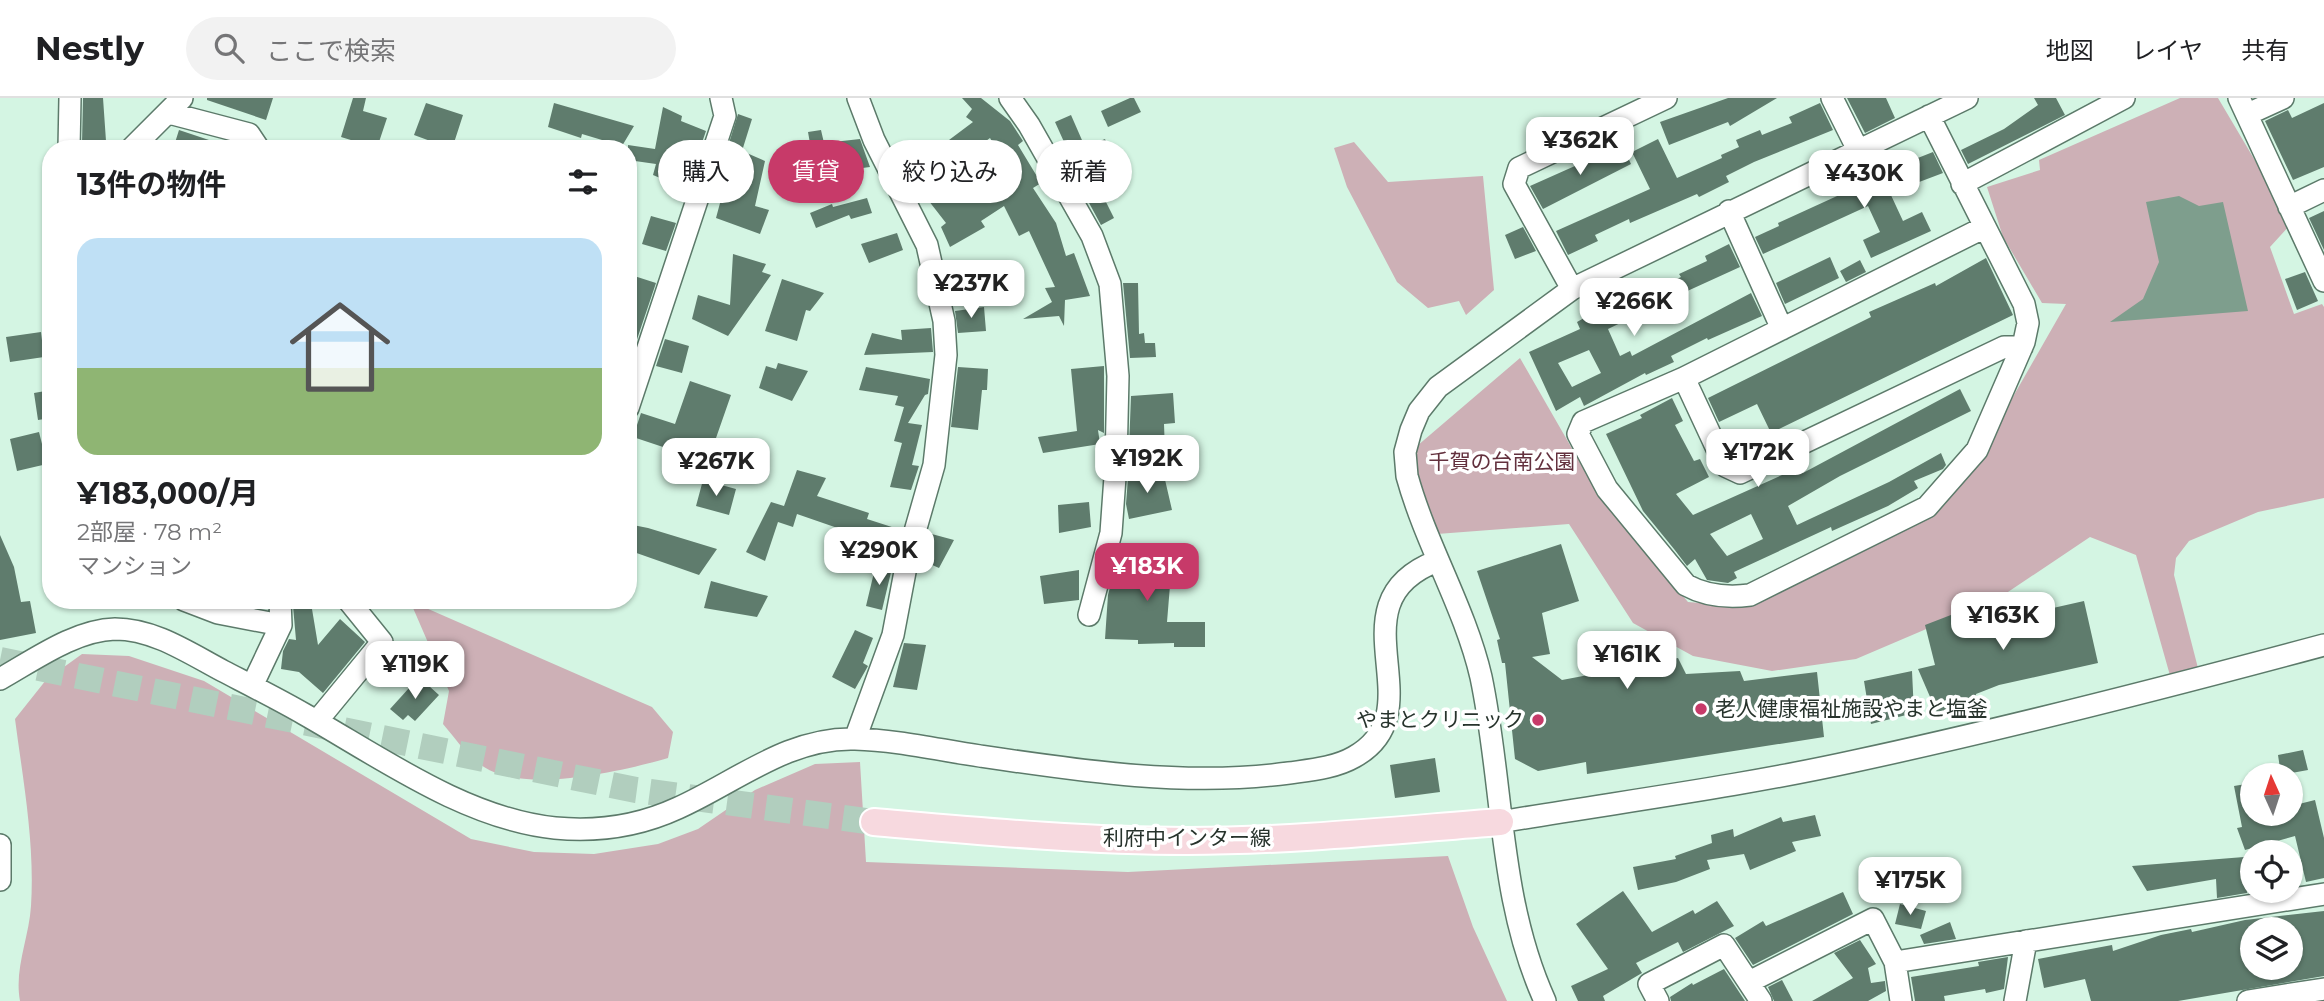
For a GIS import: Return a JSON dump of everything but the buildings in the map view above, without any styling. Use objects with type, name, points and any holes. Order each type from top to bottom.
[{"type":"main road","name":"利府中インター線","points":[[874,822],[1031,836],[1187,841],[1378,833],[1500,822]]},
{"type":"street","points":[[69,140],[70,98]]},
{"type":"street","points":[[637,381],[725,116],[721,98]]},
{"type":"street","points":[[855,739],[893,635],[908,556],[934,465],[946,355],[944,321],[927,245],[874,140],[858,98]]},
{"type":"street","points":[[1010,98],[1029,125],[1092,236],[1110,284],[1118,376],[1116,463],[1111,533],[1089,615]]},
{"type":"street","points":[[1572,289],[1514,184],[1519,168],[1666,98]]},
{"type":"street","points":[[1832,98],[1858,150]]},
{"type":"street","points":[[1545,1001],[1529,966],[1511,899],[1480,673],[1407,477],[1405,452],[1419,411],[1438,387],[1572,289],[1966,98]]},
{"type":"street","points":[[1962,184],[2124,98]]},
{"type":"street","points":[[2283,98],[2243,106],[2324,281]]},
{"type":"street","points":[[140,140],[176,105],[249,134],[253,140]]},
{"type":"street","points":[[1929,116],[1983,228],[2024,304],[2028,323],[2022,347],[1977,450],[1927,507],[1750,595],[1732,597],[1701,593],[1686,585],[1607,489],[1578,434],[1583,422],[1684,378],[1983,228]]},
{"type":"street","points":[[2289,206],[2324,190]]},
{"type":"street","points":[[1729,211],[1782,328]]},
{"type":"street","points":[[1684,378],[1725,467],[1740,473],[2004,347],[2022,347]]},
{"type":"street","points":[[0,678],[81,636],[111,629],[146,632],[317,721],[398,769],[486,811],[521,822],[585,829],[642,822],[677,808],[786,751],[809,744],[855,739],[1005,760],[1184,778],[1268,776],[1347,761],[1380,735],[1386,718],[1389,679],[1383,632],[1385,613],[1403,580],[1437,561]]},
{"type":"street","points":[[208,609],[281,625]]},
{"type":"street","points":[[252,686],[281,625],[280,609]]},
{"type":"street","points":[[317,721],[382,642],[355,609]]},
{"type":"street","points":[[1500,822],[1715,789],[1854,762],[2107,703],[2324,645]]},
{"type":"street","points":[[0,845],[0,880]]},
{"type":"street","points":[[1895,962],[2324,894]]},
{"type":"street","points":[[1751,981],[1873,919],[1895,962],[1900,1001]]},
{"type":"street","points":[[2015,1001],[2026,941]]},
{"type":"street","points":[[1658,1001],[1649,984],[1724,945],[1751,981],[1761,1001]]},
{"type":"street","points":[[2248,1001],[2324,989]]},
{"type":"green space","name":"千賀の台南公園","points":[[2180,98],[2218,98],[2292,223],[2270,247],[2294,314],[2322,304],[2324,307],[2324,498],[2258,512],[2189,541],[2176,558],[2174,575],[2198,668],[2171,679],[2136,555],[2090,537],[1999,598],[1856,659],[1772,671],[1693,656],[1633,623],[1569,524],[1437,534],[1413,472],[1417,446],[1520,358],[1601,499],[1688,602],[1748,607],[1941,507],[2002,416],[2066,304],[2042,303],[2003,237],[1987,187],[2040,170],[2039,160]]},
{"type":"green space","points":[[1354,142],[1388,182],[1483,176],[1494,290],[1466,315],[1459,301],[1428,308],[1397,282],[1347,187],[1334,148]]},
{"type":"green space","points":[[413,609],[428,609],[652,707],[673,732],[668,758],[574,778],[524,779],[502,775],[478,763],[443,724],[449,691]]},
{"type":"green space","points":[[82,654],[129,656],[204,681],[471,839],[534,852],[594,854],[658,844],[698,829],[755,790],[815,764],[860,762],[866,862],[1128,872],[1448,856],[1473,927],[1507,1001],[20,1001],[20,965],[30,918],[32,883],[28,812],[15,719],[46,680]]},
{"type":"shaded area","points":[[2179,196],[2199,206],[2223,202],[2248,311],[2110,322],[2143,299],[2159,262],[2146,202]]},
{"type":"tunnel","points":[[0,660],[636,790],[874,822]]},
{"type":"place","name":"老人健康福祉施設やまと塩釜","points":[[1701,709]]},
{"type":"place","name":"やまとクリニック","points":[[1538,720]]}]
